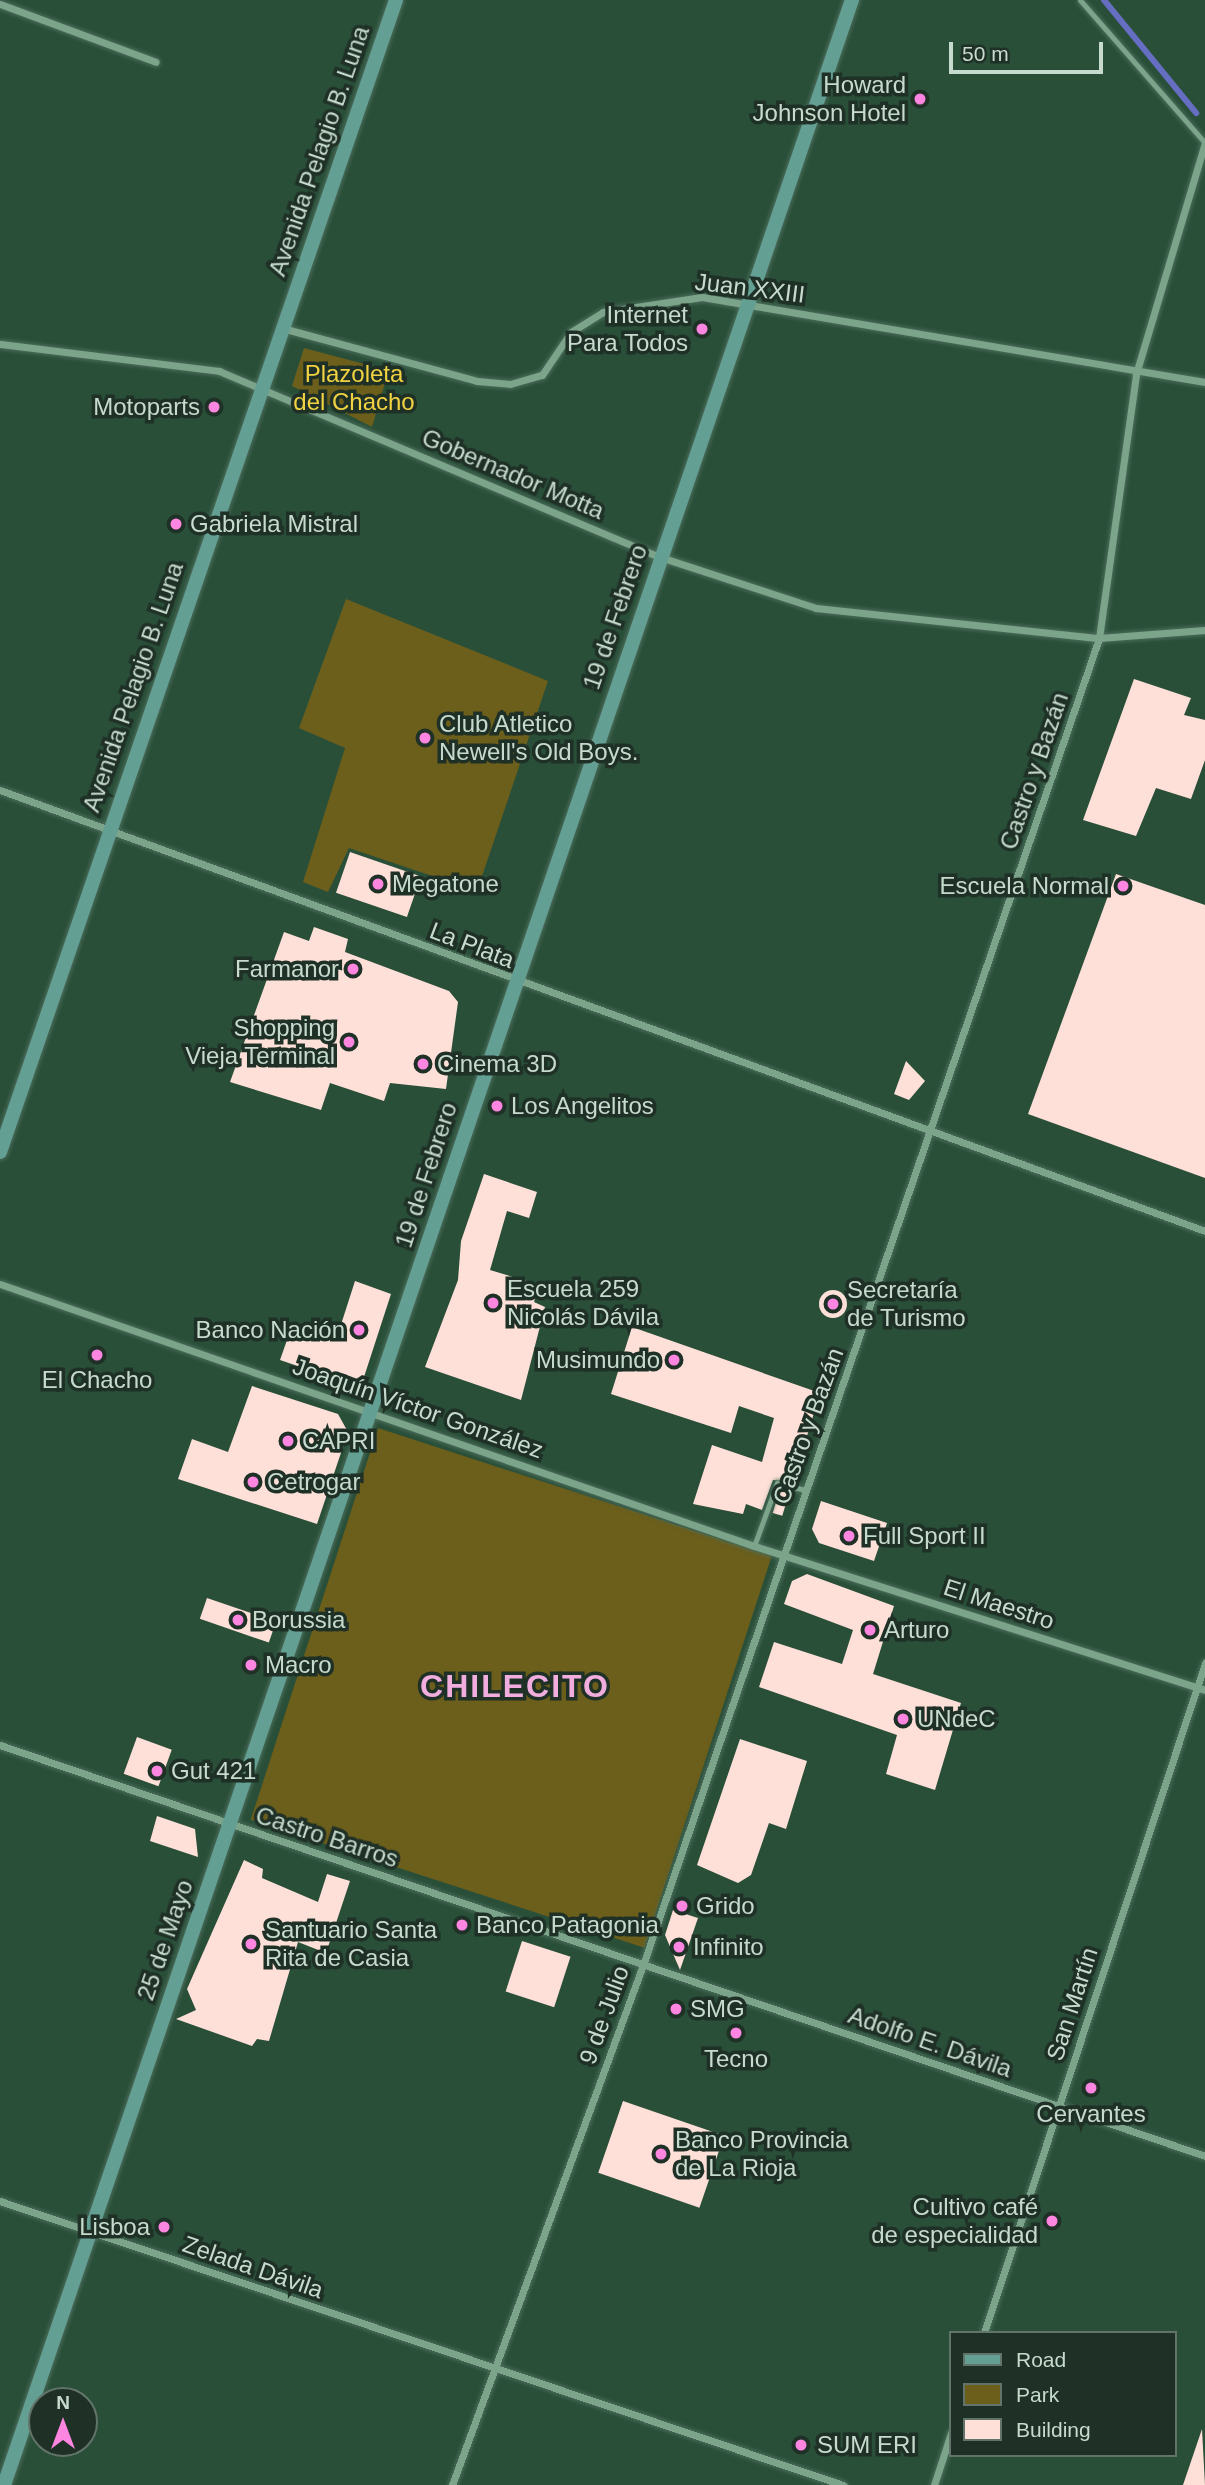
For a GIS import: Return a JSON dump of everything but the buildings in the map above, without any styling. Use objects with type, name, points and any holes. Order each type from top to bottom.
[{"type":"main road","name":"Avenida Pelagio B. Luna","points":[[0,1152],[107,829],[396,0]]},
{"type":"main road","name":"19 de Febrero","points":[[373,1411],[513,981],[751,303],[852,0]]},
{"type":"main road","name":"25 de Mayo","points":[[4,2485],[88,2231],[373,1411]]},
{"type":"street","points":[[0,4],[156,62]]},
{"type":"street","name":"Castro y Bazán","points":[[782,1555],[932,1131],[1099,638],[1136,374],[1205,142]]},
{"type":"street","name":"Juan XXIII","points":[[282,328],[477,381],[510,384],[542,374],[571,332],[603,312],[669,299],[751,303],[1136,374],[1205,382]]},
{"type":"street","name":"Gobernador Motta","points":[[0,344],[184,362],[261,388],[660,557],[845,613],[1099,638],[1205,630]]},
{"type":"street","name":"La Plata","points":[[0,790],[513,981],[1205,1231]]},
{"type":"street","name":"Joaquín Víctor González","points":[[0,1284],[373,1411],[782,1555]]},
{"type":"street","name":"El Maestro","points":[[782,1555],[1201,1689]]},
{"type":"street","name":"9 de Julio","points":[[452,2485],[644,1962],[782,1555]]},
{"type":"street","name":"San Martín","points":[[985,2331],[1201,1689],[1205,1663]]},
{"type":"street","name":"Castro Barros","points":[[0,1745],[230,1825],[644,1962]]},
{"type":"street","name":"Adolfo E. Dávila","points":[[644,1962],[1205,2156]]},
{"type":"street","name":"Zelada Dávila","points":[[0,2201],[843,2485]]},
{"type":"street","points":[[934,2485],[950,2436]]},
{"type":"lane","points":[[1080,0],[1205,142]]},
{"type":"lane","points":[[754,1546],[777,1483],[806,1490]]},
{"type":"green space","name":"Plazoleta del Chacho","points":[[304,348],[398,373],[396,385],[385,383],[372,427],[292,386]]},
{"type":"green space","name":"Club Atletico Newell's Old Boys.","points":[[346,599],[548,681],[477,891],[349,848],[328,892],[303,882],[345,748],[299,728]]},
{"type":"green space","points":[[378,1428],[772,1556],[644,1948],[251,1820]]},
{"type":"waterway","points":[[1104,0],[1196,113]]},
{"type":"place","name":"Howard Johnson Hotel","points":[[920,99]]},
{"type":"place","name":"Internet Para Todos","points":[[702,329]]},
{"type":"place","name":"Motoparts","points":[[214,407]]},
{"type":"place","name":"Gabriela Mistral","points":[[176,524]]},
{"type":"place","name":"Club Atletico Newell's Old Boys.","points":[[425,738]]},
{"type":"place","name":"Megatone","points":[[378,884]]},
{"type":"place","name":"Escuela Normal","points":[[1123,886]]},
{"type":"place","name":"Farmanor","points":[[353,969]]},
{"type":"place","name":"Shopping Vieja Terminal","points":[[349,1042]]},
{"type":"place","name":"Cinema 3D","points":[[423,1064]]},
{"type":"place","name":"Los Angelitos","points":[[497,1106]]},
{"type":"place","name":"Escuela 259 Nicolás Dávila","points":[[493,1303]]},
{"type":"place","name":"Secretaría de Turismo","points":[[833,1304]]},
{"type":"place","name":"Banco Nación","points":[[359,1330]]},
{"type":"place","name":"El Chacho","points":[[97,1355]]},
{"type":"place","name":"Musimundo","points":[[674,1360]]},
{"type":"place","name":"CAPRI","points":[[288,1441]]},
{"type":"place","name":"Cetrogar","points":[[253,1482]]},
{"type":"place","name":"Full Sport II","points":[[849,1536]]},
{"type":"place","name":"Borussia","points":[[238,1620]]},
{"type":"place","name":"Arturo","points":[[870,1630]]},
{"type":"place","name":"Macro","points":[[251,1665]]},
{"type":"place","name":"UNdeC","points":[[903,1719]]},
{"type":"place","name":"Gut 421","points":[[157,1771]]},
{"type":"place","name":"Grido","points":[[682,1906]]},
{"type":"place","name":"Banco Patagonia","points":[[462,1925]]},
{"type":"place","name":"Santuario Santa Rita de Casia","points":[[251,1944]]},
{"type":"place","name":"Infinito","points":[[679,1947]]},
{"type":"place","name":"SMG","points":[[676,2009]]},
{"type":"place","name":"Tecno","points":[[736,2033]]},
{"type":"place","name":"Cervantes","points":[[1091,2088]]},
{"type":"place","name":"Banco Provincia de La Rioja","points":[[661,2154]]},
{"type":"place","name":"Cultivo café de especialidad","points":[[1052,2221]]},
{"type":"place","name":"Lisboa","points":[[164,2227]]},
{"type":"place","name":"SUM ERI","points":[[801,2445]]},
{"type":"district","name":"CHILECITO","points":[[515,1686]]}]
